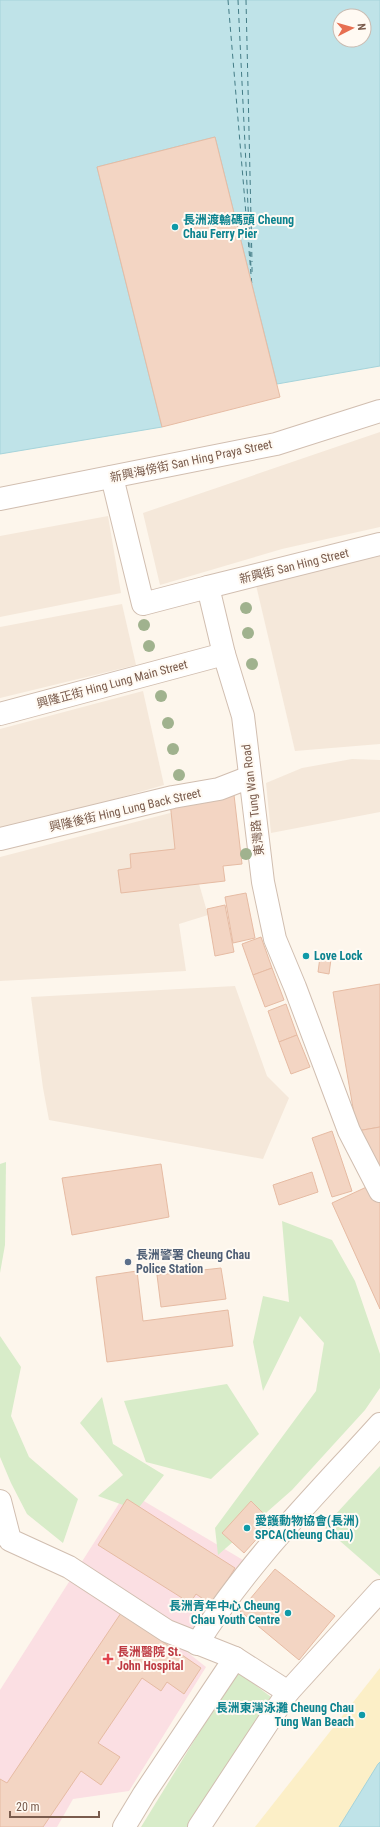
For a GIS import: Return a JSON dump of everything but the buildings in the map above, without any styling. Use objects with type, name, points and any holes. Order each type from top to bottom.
[{"type":"street","name":"新興海傍街 San Hing Praya Street","points":[[0,499],[276,444],[380,411]]},
{"type":"street","points":[[112,477],[143,604],[208,587]]},
{"type":"street","name":"新興街 San Hing Street","points":[[208,587],[380,544]]},
{"type":"street","name":"東灣路 Tung Wan Road","points":[[208,587],[224,654],[243,716],[262,882],[275,939],[295,987],[349,1131],[380,1191]]},
{"type":"street","name":"興隆正街 Hing Lung Main Street","points":[[0,714],[224,654]]},
{"type":"street","name":"興隆後街 Hing Lung Back Street","points":[[0,840],[174,796],[219,788],[250,778]]},
{"type":"street","points":[[197,1644],[217,1612],[248,1571],[380,1424]]},
{"type":"street","points":[[0,1501],[10,1540],[70,1567],[167,1632],[235,1658],[288,1692]]},
{"type":"street","points":[[199,1827],[288,1692],[380,1591]]},
{"type":"street","points":[[124,1827],[144,1794],[235,1658]]},
{"type":"shaded area","points":[[380,432],[380,527],[282,549],[160,585],[143,513]]},
{"type":"shaded area","points":[[108,516],[121,593],[0,617],[0,536]]},
{"type":"shaded area","points":[[380,556],[380,744],[295,751],[256,585]]},
{"type":"shaded area","points":[[122,604],[136,665],[0,698],[0,627]]},
{"type":"shaded area","points":[[143,691],[164,785],[0,832],[0,729]]},
{"type":"shaded area","points":[[352,759],[380,760],[380,812],[271,833],[266,783],[302,768]]},
{"type":"shaded area","points":[[178,811],[208,915],[179,924],[186,971],[0,981],[0,857]]},
{"type":"shaded area","points":[[235,986],[267,1076],[289,1098],[263,1159],[49,1120],[43,1088],[31,997]]},
{"type":"shaded area","name":"長洲醫院 St. John Hospital","points":[[127,1491],[243,1560],[187,1652],[206,1667],[129,1791],[73,1799],[57,1827],[0,1827],[0,1690]]},
{"type":"green space","points":[[6,1162],[5,1245],[0,1273],[0,1164]]},
{"type":"green space","points":[[282,1221],[332,1240],[355,1281],[380,1354],[380,1388],[365,1410],[292,1490],[218,1555],[215,1528],[316,1391],[324,1343],[300,1316],[263,1391],[253,1342],[263,1296],[289,1302]]},
{"type":"green space","points":[[0,1336],[21,1367],[11,1416],[29,1457],[78,1499],[63,1543],[27,1514],[0,1457]]},
{"type":"green space","points":[[227,1384],[259,1434],[211,1479],[146,1462],[124,1401]]},
{"type":"green space","points":[[102,1397],[113,1444],[164,1475],[137,1510],[98,1496],[123,1475],[80,1423]]},
{"type":"green space","points":[[380,1466],[380,1576],[324,1527]]},
{"type":"green space","points":[[237,1671],[271,1697],[191,1827],[141,1827]]},
{"type":"sand","name":"長洲東灣泳灘 Cheung Chau Tung Wan Beach","points":[[380,1668],[380,1762],[339,1827],[255,1827]]},
{"type":"water","points":[[0,0],[380,0],[380,366],[277,384],[215,137],[97,167],[162,427],[0,454]]},
{"type":"water","points":[[380,1762],[380,1827],[339,1827],[378,1764]]},
{"type":"ferry route","points":[[228,0],[252,286]]},
{"type":"ferry route","points":[[238,0],[251,268]]},
{"type":"ferry route","points":[[246,0],[252,262]]},
{"type":"ferry route","points":[[252,267],[252,276]]},
{"type":"place","name":"長洲渡輸碼頭 Cheung Chau Ferry Pier","points":[[175,227]]},
{"type":"place","name":"Love Lock","points":[[306,956]]},
{"type":"place","name":"長洲警署 Cheung Chau Police Station","points":[[128,1262]]},
{"type":"place","name":"愛護動物協會(長洲) SPCA(Cheung Chau)","points":[[247,1528]]},
{"type":"place","name":"長洲青年中心 Cheung Chau Youth Centre","points":[[288,1613]]},
{"type":"place","name":"長洲醫院 St. John Hospital","points":[[108,1659]]},
{"type":"place","name":"長洲東灣泳灘 Cheung Chau Tung Wan Beach","points":[[362,1715]]}]
